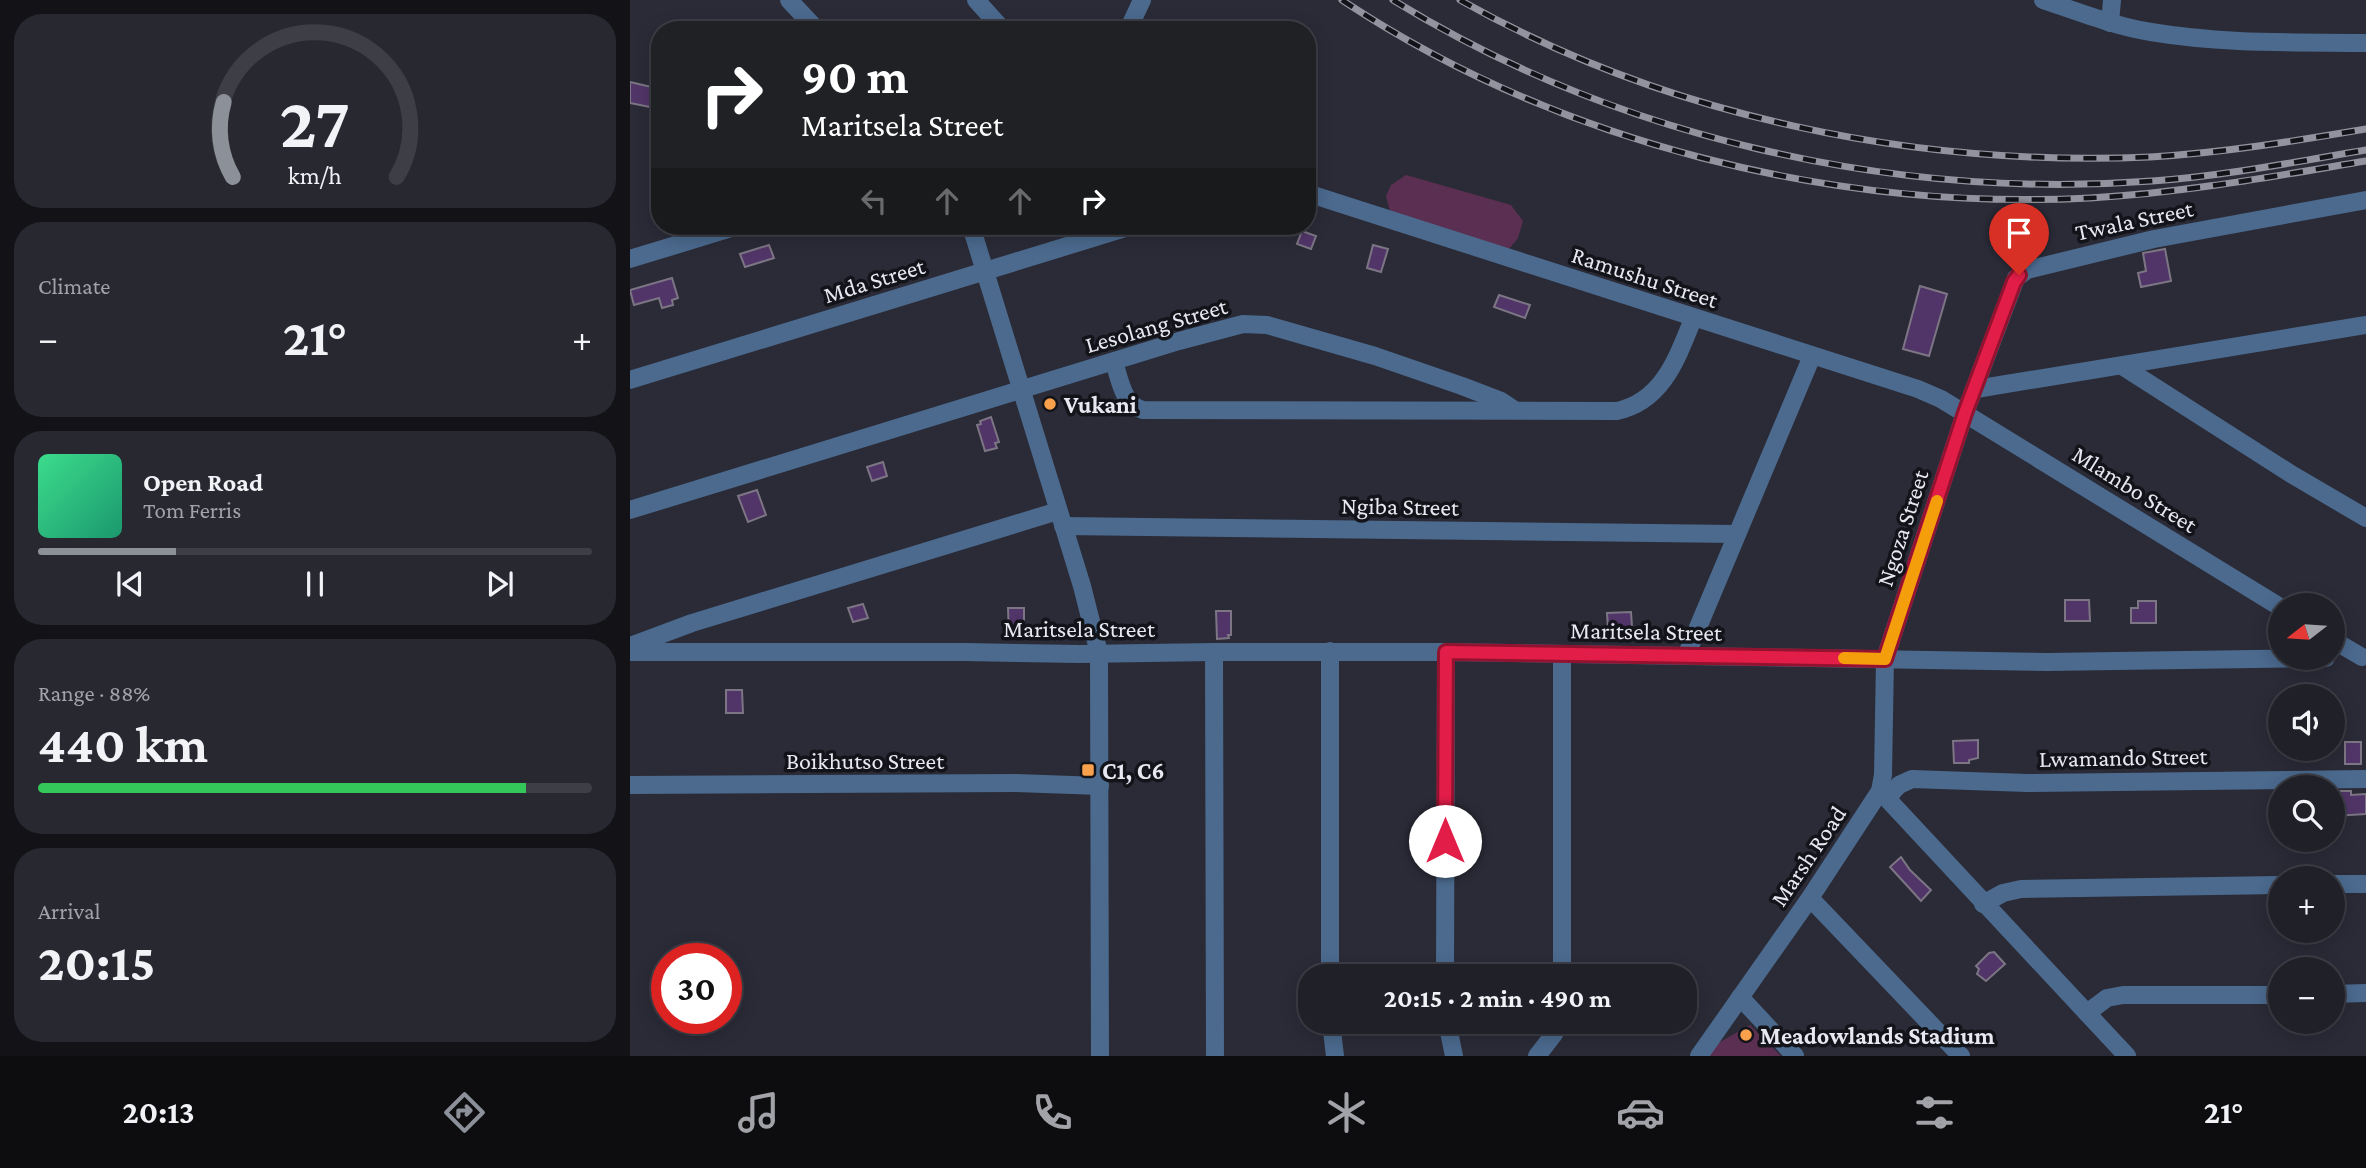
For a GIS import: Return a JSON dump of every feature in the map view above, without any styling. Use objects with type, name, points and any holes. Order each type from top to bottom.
[{"type":"street","points":[[789,0],[809,21]]},
{"type":"street","points":[[976,0],[995,21]]},
{"type":"street","points":[[1132,21],[1142,0]]},
{"type":"street","points":[[2043,0],[2110,23],[2199,39],[2250,42],[2361,40]]},
{"type":"street","points":[[2110,23],[2112,0]]},
{"type":"street","name":"Ramushu Street","points":[[1316,196],[1918,389],[1965,413]]},
{"type":"street","name":"Twala Street","points":[[1965,413],[2014,282],[2023,272],[2154,239],[2366,200]]},
{"type":"street","points":[[630,259],[709,235]]},
{"type":"street","points":[[974,235],[1091,618],[1099,653],[1100,1056]]},
{"type":"street","name":"Mda Street","points":[[630,380],[1103,235]]},
{"type":"street","name":"Lesolang Street","points":[[630,510],[1179,341],[1240,325],[1267,325],[1374,356],[1501,401],[1513,410],[1617,411],[1636,405],[1663,382],[1693,318]]},
{"type":"street","points":[[1976,389],[2366,325]]},
{"type":"street","points":[[1686,656],[1812,356]]},
{"type":"street","points":[[1114,362],[1128,401],[1143,410],[1513,410]]},
{"type":"street","points":[[2122,366],[2291,474],[2366,517]]},
{"type":"street","name":"Mlambo Street","points":[[1965,413],[2268,600]]},
{"type":"street","name":"Ngoza Street","points":[[1885,659],[1965,413]]},
{"type":"street","name":"Ngiba Street","points":[[630,646],[692,623],[1060,519],[1736,534]]},
{"type":"street","points":[[2345,647],[2364,657]]},
{"type":"street","points":[[1330,651],[1330,964]]},
{"type":"street","name":"Maritsela Street","points":[[630,652],[1330,651],[2125,662],[2268,659]]},
{"type":"street","points":[[1214,652],[1214,1056]]},
{"type":"street","points":[[1445,964],[1446,652]]},
{"type":"street","points":[[1562,654],[1562,964]]},
{"type":"street","points":[[2345,658],[2364,657]]},
{"type":"street","name":"Marsh Road","points":[[1699,1056],[1884,794],[1885,659]]},
{"type":"street","name":"Lwamando Street","points":[[1884,794],[1912,779],[2027,783],[2366,779]]},
{"type":"street","name":"Boikhutso Street","points":[[630,785],[1016,783],[1100,786]]},
{"type":"street","points":[[1884,794],[1983,904],[2127,1056]]},
{"type":"street","points":[[2345,884],[2366,884]]},
{"type":"street","points":[[1983,904],[2003,893],[2021,889],[2268,885]]},
{"type":"street","points":[[1810,898],[1961,1056]]},
{"type":"street","points":[[2345,994],[2366,993]]},
{"type":"street","points":[[2087,1013],[2107,998],[2123,995],[2268,995]]},
{"type":"street","points":[[1741,997],[1795,1056]]},
{"type":"street","points":[[1332,1034],[1335,1056]]},
{"type":"street","points":[[1449,1034],[1454,1056]]},
{"type":"street","points":[[1537,1056],[1554,1034]]},
{"type":"shaded area","points":[[1406,175],[1511,205],[1523,221],[1518,238],[1509,249],[1390,211],[1386,196],[1391,185]]},
{"type":"shaded area","name":"Meadowlands Stadium","points":[[1750,1025],[1781,1056],[1705,1056],[1713,1046]]},
{"type":"building","points":[[630,82],[651,87],[651,107],[630,103]]},
{"type":"building","points":[[1300,235],[1316,236],[1311,249],[1297,244]]},
{"type":"building","points":[[769,245],[774,258],[745,267],[740,254]]},
{"type":"building","points":[[1373,245],[1388,249],[1381,272],[1367,268]]},
{"type":"building","points":[[2165,249],[2171,281],[2141,287],[2138,273],[2146,271],[2143,253]]},
{"type":"building","points":[[672,278],[678,298],[672,300],[673,305],[662,308],[659,298],[634,305],[630,290]]},
{"type":"building","points":[[1920,286],[1947,294],[1929,356],[1903,349]]},
{"type":"building","points":[[1499,295],[1530,305],[1525,318],[1494,307]]},
{"type":"building","points":[[991,417],[999,442],[995,443],[997,448],[985,451],[977,425]]},
{"type":"building","points":[[883,462],[887,476],[872,481],[867,467]]},
{"type":"building","points":[[757,490],[766,515],[748,522],[738,496]]},
{"type":"building","points":[[2065,600],[2089,600],[2090,621],[2065,621]]},
{"type":"building","points":[[2138,601],[2156,601],[2156,623],[2131,623],[2131,608],[2138,608]]},
{"type":"building","points":[[863,604],[868,618],[853,622],[848,608]]},
{"type":"building","points":[[1008,608],[1024,608],[1024,635],[1009,636]]},
{"type":"building","points":[[1216,611],[1231,611],[1229,638],[1217,639]]},
{"type":"building","points":[[1631,612],[1632,627],[1608,629],[1607,613]]},
{"type":"building","points":[[726,690],[742,690],[743,713],[726,713]]},
{"type":"building","points":[[1978,740],[1978,758],[1969,760],[1969,763],[1954,763],[1953,741]]},
{"type":"building","points":[[2345,742],[2361,742],[2361,764],[2345,764]]},
{"type":"building","points":[[2345,791],[2351,791],[2351,795],[2366,794],[2366,814],[2345,815]]},
{"type":"building","points":[[1901,857],[1931,890],[1921,901],[1890,867]]},
{"type":"building","points":[[1994,952],[2005,964],[1986,981],[1977,974],[1979,969],[1976,966],[1989,953]]},
{"type":"railway","points":[[1342,0],[1426,50],[1514,93],[1606,129],[1701,158],[1797,179],[1895,193],[1993,199],[2090,198],[2194,188],[2366,161]]},
{"type":"railway","points":[[1393,0],[1479,48],[1569,89],[1662,122],[1758,149],[1856,168],[1955,180],[2054,184],[2152,181],[2232,172],[2366,150]]},
{"type":"railway","points":[[1460,0],[1539,41],[1622,75],[1707,104],[1794,126],[1883,143],[1972,153],[2061,158],[2150,157],[2231,150],[2366,129]]},
{"type":"slow traffic","points":[[1844,658],[1885,659],[1937,501]]},
{"type":"place","name":"Vukani","points":[[1050,404]]},
{"type":"place","name":"C1, C6","points":[[1088,770]]},
{"type":"place","name":"Meadowlands Stadium","points":[[1746,1035]]},
{"type":"route","points":[[1445,841],[1446,652],[1885,659],[1965,413],[2014,282],[2019,275]]}]
